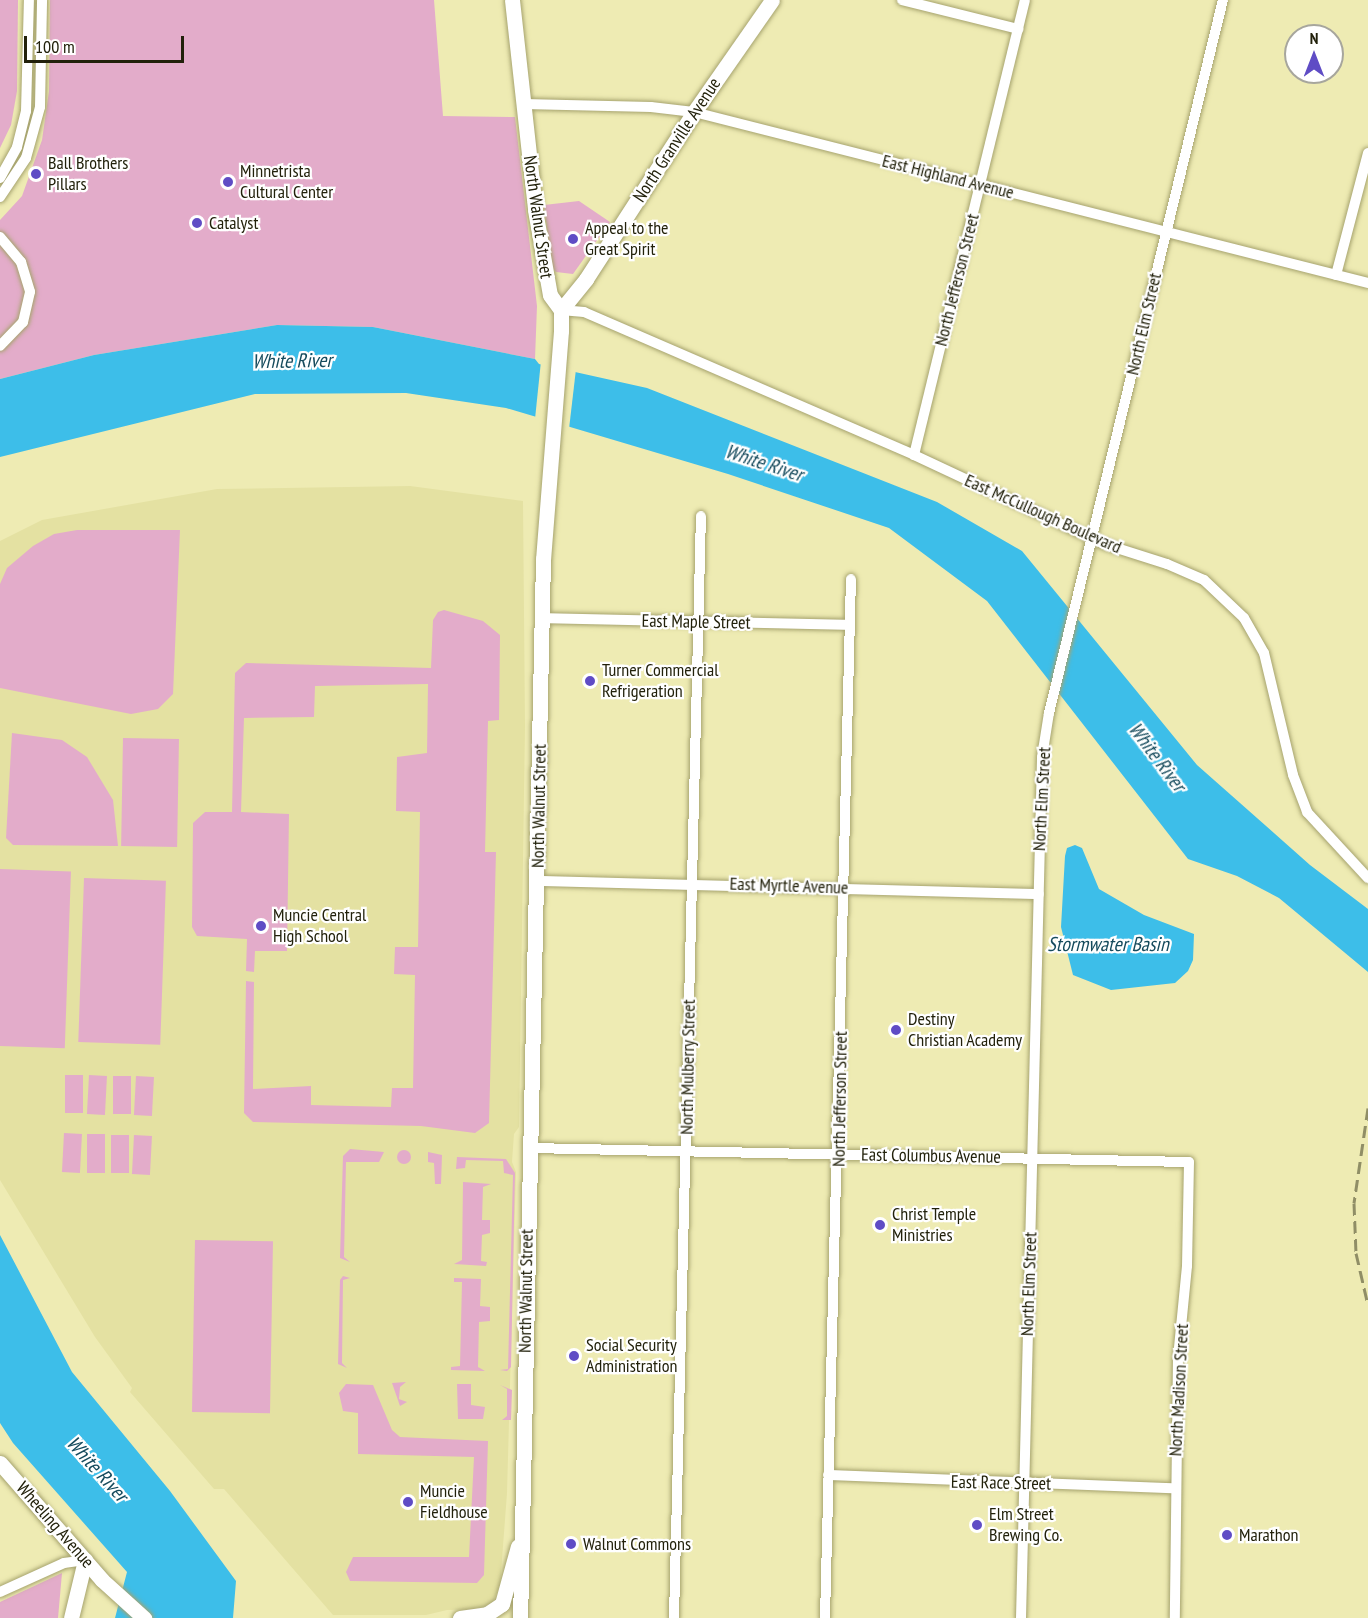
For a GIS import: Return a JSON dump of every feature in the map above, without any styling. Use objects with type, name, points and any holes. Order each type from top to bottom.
[{"type":"main road","name":"North Walnut Street","points":[[512,0],[546,275],[550,295],[561,310],[549,462],[542,618],[520,1618]]},
{"type":"main road","name":"North Granville Avenue","points":[[561,310],[586,279],[694,112],[772,0]]},
{"type":"main road","name":"Wheeling Avenue","points":[[0,1463],[110,1587],[144,1618]]},
{"type":"main road","points":[[460,1618],[487,1614],[502,1604],[523,1532]]},
{"type":"main road","points":[[71,1618],[85,1560]]},
{"type":"street","points":[[0,178],[17,147],[26,111],[29,0]]},
{"type":"street","points":[[0,197],[26,158],[40,107],[42,0]]},
{"type":"street","points":[[902,0],[1018,29]]},
{"type":"street","name":"North Jefferson Street","points":[[914,454],[1026,0]]},
{"type":"street","name":"North Elm Street","points":[[1021,1618],[1040,779],[1049,713],[1223,0]]},
{"type":"street","name":"East Highland Avenue","points":[[524,104],[651,107],[694,112],[1368,283]]},
{"type":"street","points":[[1336,275],[1368,153]]},
{"type":"street","points":[[0,237],[21,262],[30,292],[23,322],[0,346]]},
{"type":"street","name":"East McCullough Boulevard","points":[[561,310],[584,312],[914,454],[1092,538],[1195,576],[1218,591],[1244,618],[1257,637],[1270,674],[1300,797],[1317,825],[1368,878]]},
{"type":"street","name":"North Mulberry Street","points":[[674,1618],[700,516]]},
{"type":"street","name":"North Jefferson Street","points":[[825,1618],[839,1154],[851,579]]},
{"type":"street","name":"East Maple Street","points":[[542,618],[850,625]]},
{"type":"street","name":"East Myrtle Avenue","points":[[538,881],[691,882],[1039,894]]},
{"type":"street","name":"East Columbus Avenue","points":[[530,1148],[1189,1162]]},
{"type":"street","name":"North Madison Street","points":[[1175,1618],[1174,1488],[1189,1162]]},
{"type":"street","name":"East Race Street","points":[[828,1475],[1174,1488]]},
{"type":"street","points":[[0,1592],[64,1563],[85,1560]]},
{"type":"shaded area","points":[[0,0],[18,0],[17,91],[11,125],[0,148]]},
{"type":"shaded area","points":[[50,0],[434,0],[443,116],[515,117],[537,306],[535,359],[373,327],[277,325],[94,355],[0,379],[0,220],[22,196],[42,140],[49,91]]},
{"type":"shaded area","points":[[579,201],[610,222],[573,274],[556,272],[552,268],[544,205]]},
{"type":"shaded area","name":"Muncie Central High School","points":[[410,486],[523,501],[525,726],[519,1127],[514,1134],[512,1162],[516,1172],[507,1493],[500,1586],[492,1603],[477,1609],[447,1610],[426,1615],[333,1615],[224,1489],[214,1489],[130,1392],[132,1388],[95,1337],[0,1180],[0,541],[42,520],[217,489]]},
{"type":"shaded area","points":[[77,530],[180,530],[173,694],[158,709],[131,714],[0,688],[0,584],[7,568],[33,546],[54,534]]},
{"type":"shaded area","points":[[444,610],[483,621],[500,635],[499,720],[488,721],[485,852],[496,852],[489,1123],[475,1133],[421,1126],[253,1122],[244,1113],[246,981],[254,982],[253,1089],[311,1086],[311,1105],[391,1107],[392,1088],[413,1088],[415,975],[394,974],[395,947],[418,947],[420,812],[396,811],[397,757],[427,753],[428,684],[315,686],[314,717],[244,718],[241,812],[289,814],[287,951],[255,951],[254,972],[246,971],[247,939],[197,936],[192,927],[193,823],[205,812],[232,812],[235,673],[246,663],[431,668],[433,620],[438,612]]},
{"type":"shaded area","points":[[12,733],[62,740],[87,757],[113,800],[118,846],[13,845],[6,838]]},
{"type":"shaded area","points":[[123,738],[179,739],[177,847],[121,846]]},
{"type":"shaded area","points":[[0,869],[71,871],[65,1048],[0,1046]]},
{"type":"shaded area","points":[[84,878],[166,881],[160,1045],[78,1042]]},
{"type":"shaded area","points":[[65,1075],[83,1075],[83,1113],[65,1113]]},
{"type":"shaded area","points":[[89,1075],[107,1076],[105,1115],[87,1114]]},
{"type":"shaded area","points":[[113,1076],[131,1076],[131,1114],[113,1114]]},
{"type":"shaded area","points":[[136,1076],[154,1077],[152,1116],[134,1115]]},
{"type":"shaded area","points":[[64,1133],[82,1134],[80,1173],[62,1172]]},
{"type":"shaded area","points":[[87,1134],[105,1134],[105,1173],[87,1173]]},
{"type":"shaded area","points":[[111,1135],[129,1135],[129,1173],[111,1173]]},
{"type":"shaded area","points":[[134,1135],[152,1136],[150,1175],[132,1174]]},
{"type":"shaded area","points":[[350,1149],[384,1152],[379,1162],[346,1162],[344,1257],[350,1262],[340,1258],[343,1156]]},
{"type":"shaded area","points":[[404,1150],[409,1152],[411,1157],[409,1162],[404,1164],[399,1162],[397,1157],[399,1152]]},
{"type":"shaded area","points":[[428,1152],[442,1155],[441,1184],[435,1184],[434,1163],[428,1162]]},
{"type":"shaded area","points":[[457,1157],[506,1159],[515,1173],[511,1367],[507,1371],[500,1370],[508,1369],[513,1175],[504,1173],[503,1161],[466,1160],[465,1168],[456,1169]]},
{"type":"shaded area","points":[[463,1182],[491,1184],[483,1187],[482,1220],[490,1220],[490,1233],[482,1235],[481,1261],[487,1262],[486,1266],[454,1264],[462,1260]]},
{"type":"shaded area","points":[[195,1240],[273,1241],[270,1413],[192,1412]]},
{"type":"shaded area","points":[[343,1276],[350,1278],[343,1280],[342,1363],[347,1368],[338,1364],[340,1280]]},
{"type":"shaded area","points":[[454,1278],[481,1279],[480,1306],[490,1307],[490,1321],[479,1322],[478,1367],[485,1371],[451,1370],[451,1367],[460,1366],[462,1282],[454,1282]]},
{"type":"shaded area","points":[[406,1382],[400,1387],[399,1399],[407,1402],[400,1406],[392,1383]]},
{"type":"shaded area","points":[[346,1384],[373,1385],[392,1430],[400,1437],[488,1441],[484,1575],[477,1583],[350,1581],[346,1572],[353,1557],[469,1557],[474,1457],[358,1454],[358,1413],[343,1411],[339,1393]]},
{"type":"shaded area","points":[[457,1384],[471,1384],[471,1405],[485,1407],[483,1419],[458,1419]]},
{"type":"shaded area","points":[[500,1385],[512,1390],[511,1420],[502,1420],[507,1416],[507,1389]]},
{"type":"shaded area","points":[[62,1573],[58,1618],[0,1618],[0,1602]]},
{"type":"water","name":"White River","points":[[277,325],[373,327],[535,359],[539,364],[647,388],[937,502],[1022,551],[1197,765],[1310,865],[1368,909],[1368,972],[1279,898],[1237,876],[1188,859],[987,601],[889,528],[728,474],[506,408],[406,393],[255,394],[0,457],[0,379],[94,355]]},
{"type":"water","name":"Stormwater Basin","points":[[1075,845],[1082,848],[1099,889],[1144,915],[1194,934],[1193,960],[1188,971],[1175,983],[1111,990],[1073,975],[1061,927],[1065,856],[1067,848]]},
{"type":"water","name":"White River","points":[[0,1235],[72,1372],[170,1491],[236,1581],[233,1618],[115,1618],[127,1572],[13,1443],[0,1423]]},
{"type":"pier","points":[[541,361],[576,369],[569,429],[535,419]]},
{"type":"railway","points":[[1368,1108],[1354,1203],[1356,1253],[1368,1305]]},
{"type":"place","name":"Ball Brothers Pillars","points":[[36,174]]},
{"type":"place","name":"Minnetrista Cultural Center","points":[[228,182]]},
{"type":"place","name":"Catalyst","points":[[197,223]]},
{"type":"place","name":"Appeal to the Great Spirit","points":[[573,239]]},
{"type":"place","name":"Turner Commercial Refrigeration","points":[[590,681]]},
{"type":"place","name":"Muncie Central High School","points":[[261,926]]},
{"type":"place","name":"Destiny Christian Academy","points":[[896,1030]]},
{"type":"place","name":"Christ Temple Ministries","points":[[880,1225]]},
{"type":"place","name":"Social Security Administration","points":[[574,1356]]},
{"type":"place","name":"Muncie Fieldhouse","points":[[408,1502]]},
{"type":"place","name":"Elm Street Brewing Co.","points":[[977,1525]]},
{"type":"place","name":"Marathon","points":[[1227,1535]]},
{"type":"place","name":"Walnut Commons","points":[[571,1544]]}]
